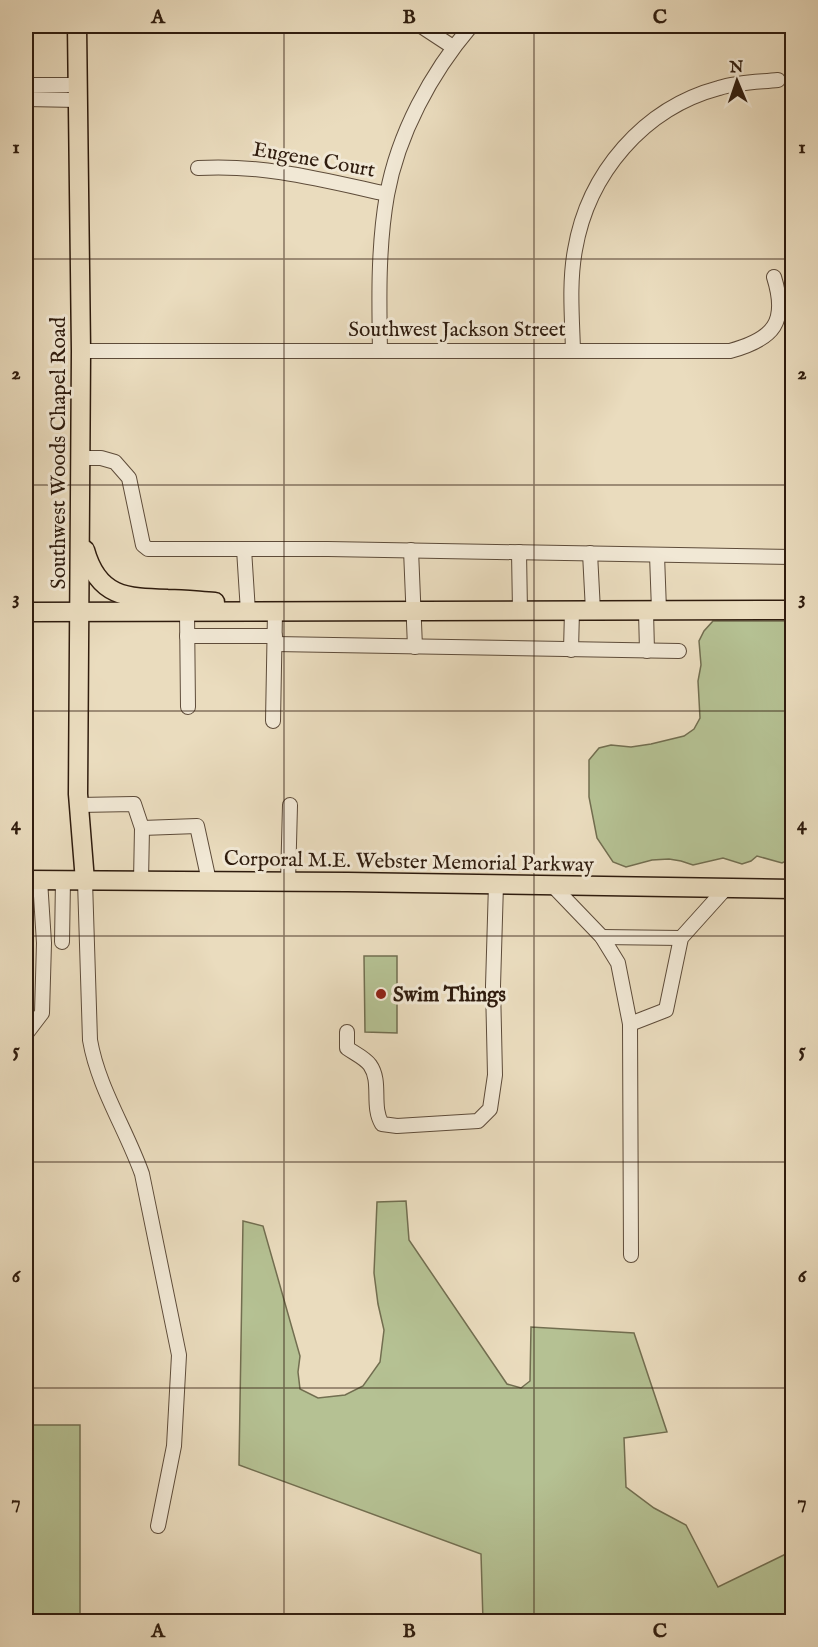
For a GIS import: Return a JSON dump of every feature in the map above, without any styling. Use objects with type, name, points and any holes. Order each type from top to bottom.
[{"type":"main road","name":"Southwest Woods Chapel Road","points":[[77,26],[81,351],[79,805],[85,880]]},
{"type":"main road","points":[[81,535],[88,561],[96,576],[106,588],[117,594],[127,597],[190,599],[225,603],[248,612]]},
{"type":"main road","points":[[26,612],[792,610]]},
{"type":"main road","name":"Corporal M.E. Webster Memorial Parkway","points":[[33,880],[792,888]]},
{"type":"street","points":[[420,26],[453,47]]},
{"type":"street","points":[[380,351],[380,268],[387,194],[409,124],[453,47],[471,26]]},
{"type":"street","points":[[573,350],[574,250],[582,217],[598,182],[619,151],[645,126],[676,105],[696,95],[720,87],[778,80]]},
{"type":"street","points":[[26,85],[77,92]]},
{"type":"street","points":[[26,99],[77,92]]},
{"type":"street","name":"Eugene Court","points":[[198,168],[256,168],[387,194]]},
{"type":"street","name":"Southwest Jackson Street","points":[[81,351],[730,351],[751,346],[768,334],[779,318],[780,297],[774,277]]},
{"type":"street","points":[[81,458],[101,458],[115,462],[129,478],[143,545],[148,549],[411,550],[792,557]]},
{"type":"street","points":[[244,549],[248,612]]},
{"type":"street","points":[[411,550],[415,647]]},
{"type":"street","points":[[519,552],[520,611]]},
{"type":"street","points":[[590,554],[593,611]]},
{"type":"street","points":[[647,651],[653,611],[657,555]]},
{"type":"street","points":[[571,650],[572,611]]},
{"type":"street","points":[[186,612],[188,707]]},
{"type":"street","points":[[273,721],[275,612]]},
{"type":"street","points":[[187,636],[415,647],[679,651]]},
{"type":"street","points":[[79,805],[134,804],[142,828],[141,881]]},
{"type":"street","points":[[288,882],[290,805]]},
{"type":"street","points":[[142,828],[197,826],[209,881]]},
{"type":"street","points":[[26,1034],[42,1013],[44,943],[33,880]]},
{"type":"street","points":[[62,942],[63,880]]},
{"type":"street","points":[[85,880],[90,1040],[94,1062],[142,1174],[179,1355],[174,1446],[158,1526]]},
{"type":"street","points":[[347,1032],[347,1048],[369,1064],[375,1079],[377,1114],[382,1124],[397,1126],[478,1121],[490,1109],[495,1075],[493,986],[496,884]]},
{"type":"street","points":[[552,885],[603,937],[618,963],[630,1024],[631,1255]]},
{"type":"street","points":[[630,1024],[666,1010],[681,938],[726,888]]},
{"type":"street","points":[[603,937],[681,938]]},
{"type":"street","points":[[44,943],[86,942]]},
{"type":"street","points":[[26,1233],[26,1247]]},
{"type":"green space","points":[[713,621],[792,621],[792,858],[782,863],[757,856],[742,864],[723,858],[693,865],[669,859],[652,860],[626,867],[613,862],[597,838],[589,797],[589,760],[599,748],[611,745],[631,747],[651,744],[684,736],[694,729],[700,718],[699,641]]},
{"type":"green space","name":"Swim Things","points":[[364,956],[397,956],[397,1033],[365,1032]]},
{"type":"green space","points":[[406,1201],[409,1240],[507,1384],[521,1388],[530,1381],[531,1327],[634,1333],[667,1432],[624,1438],[626,1487],[654,1508],[686,1525],[718,1587],[792,1551],[792,1621],[483,1621],[481,1554],[239,1465],[243,1221],[263,1226],[300,1356],[298,1372],[300,1389],[318,1398],[345,1395],[363,1386],[380,1362],[384,1330],[374,1273],[377,1202]]},
{"type":"green space","points":[[26,1425],[80,1425],[80,1621],[26,1621]]},
{"type":"place","name":"Swim Things","points":[[381,994]]}]
